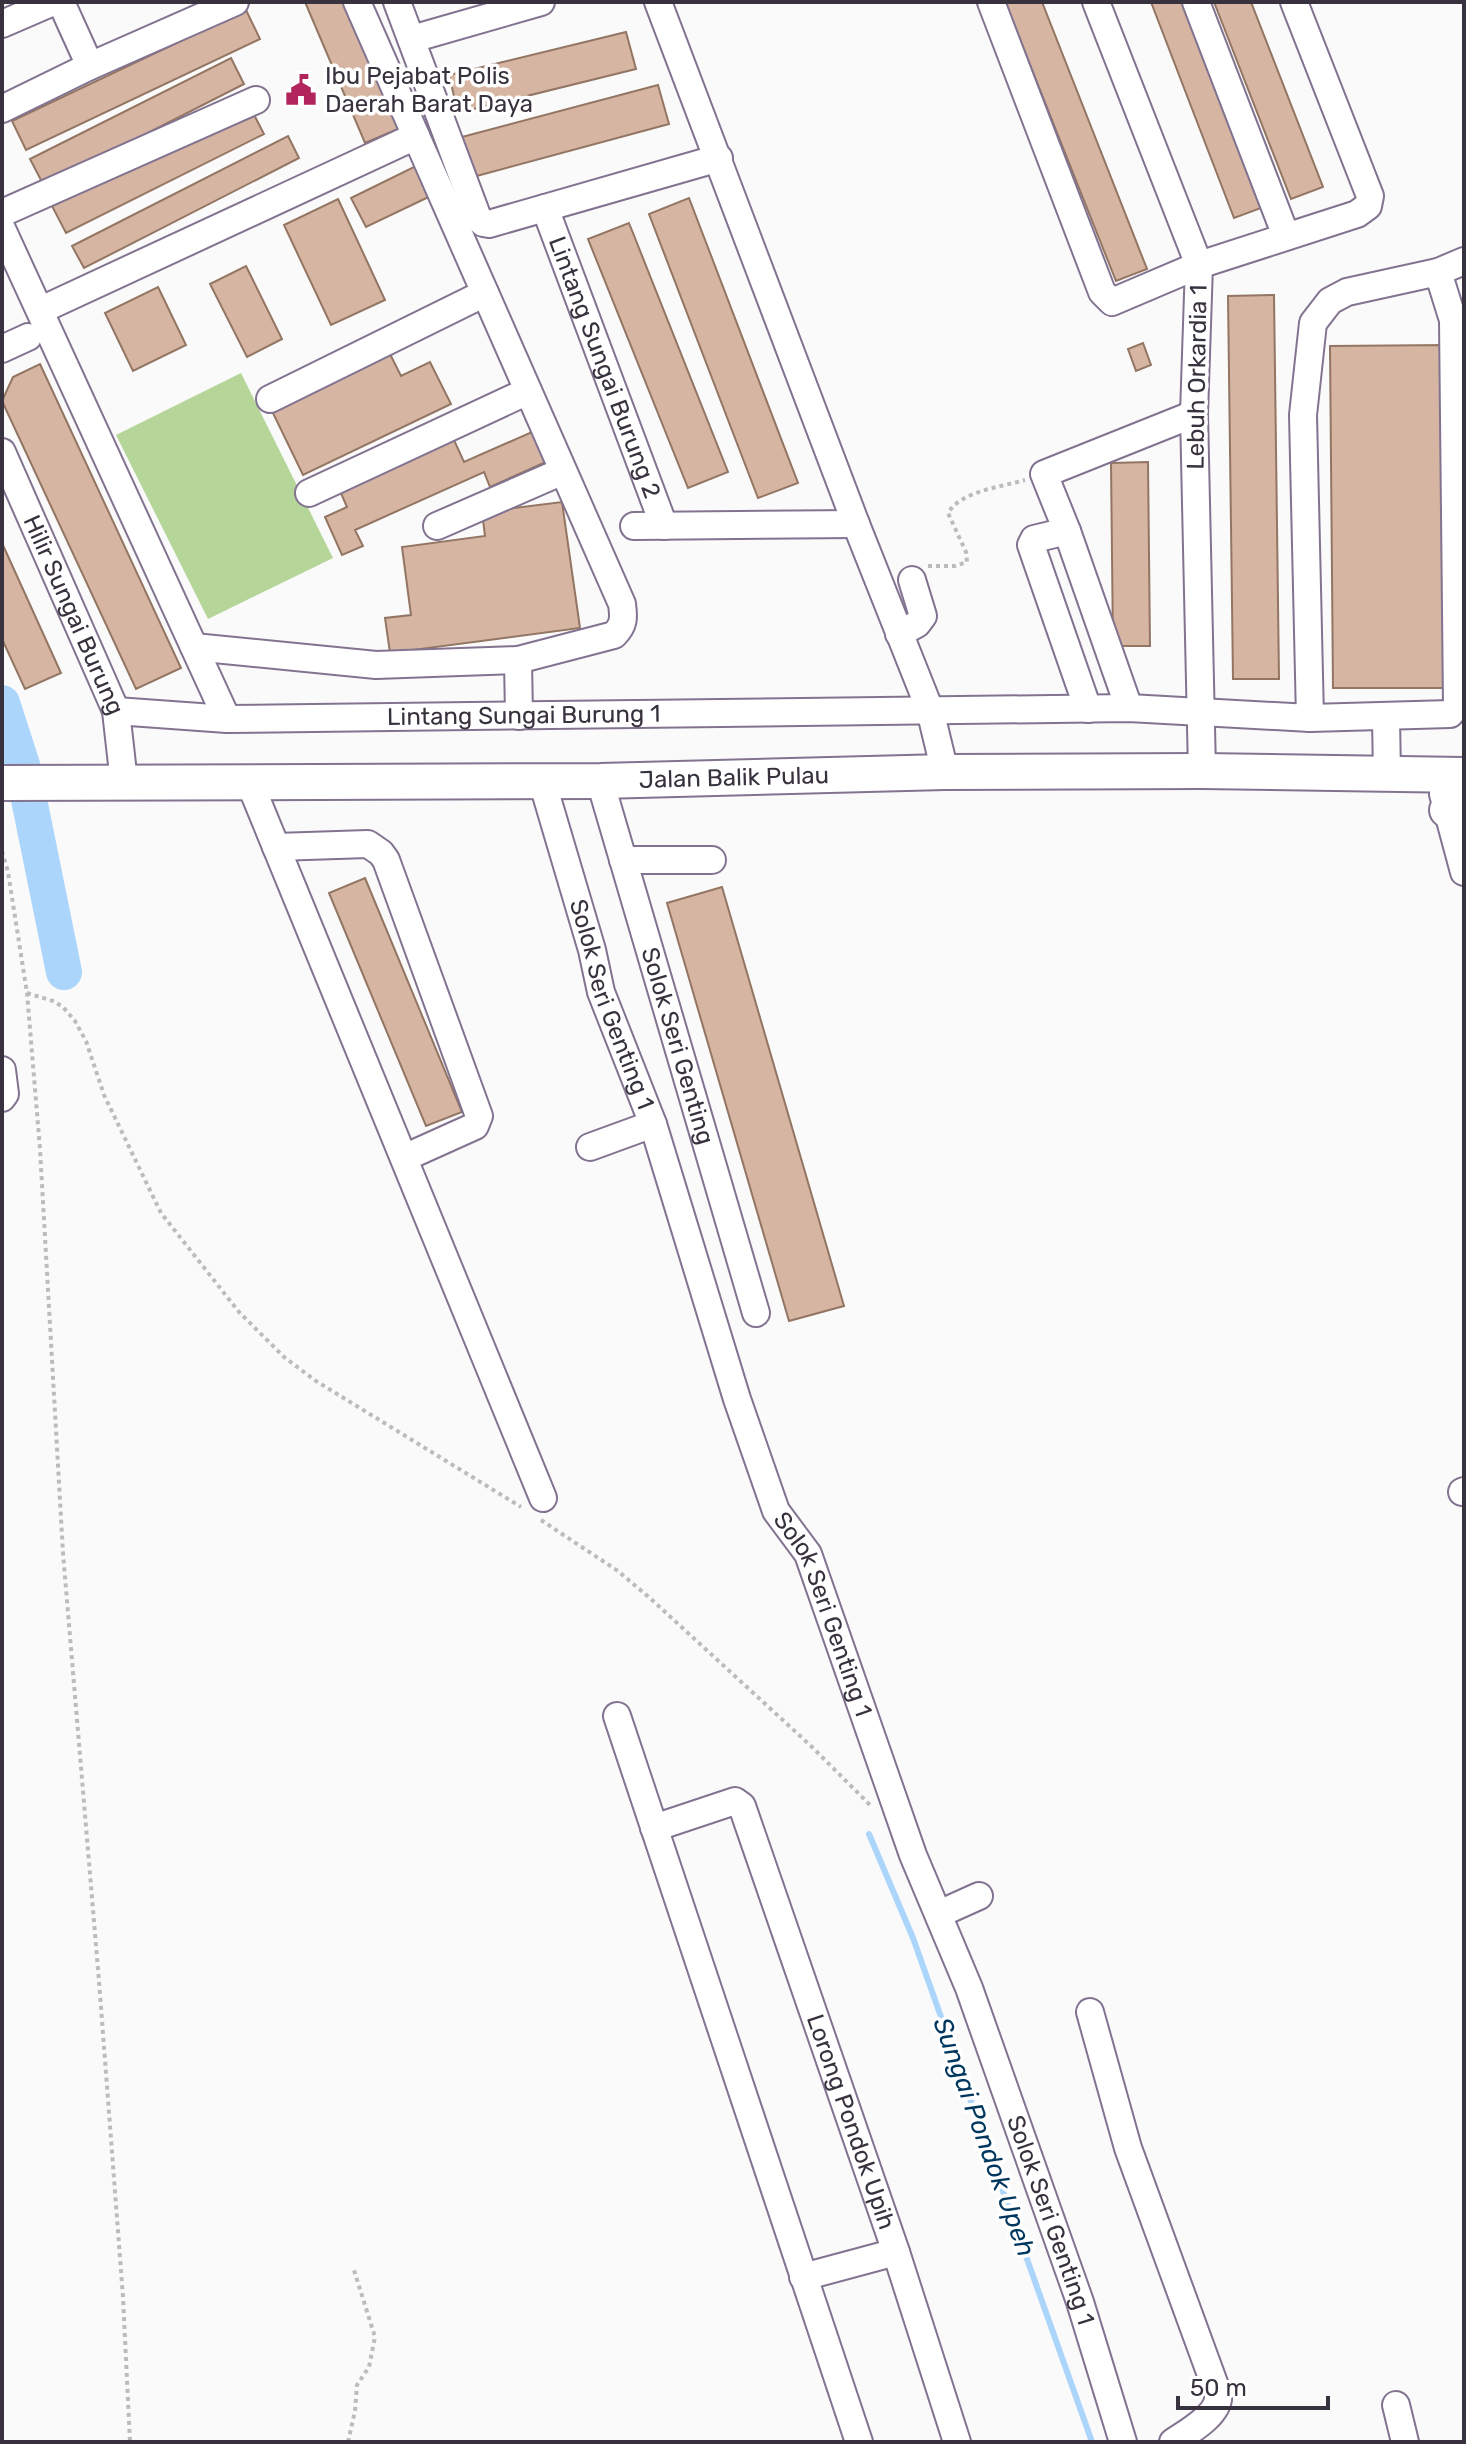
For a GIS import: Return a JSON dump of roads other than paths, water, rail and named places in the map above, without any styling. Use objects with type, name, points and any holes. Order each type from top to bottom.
[{"type":"main road","name":"Jalan Balik Pulau","points":[[8,783],[600,781],[945,772],[1451,774]]},
{"type":"street","points":[[2,24],[53,2]]},
{"type":"street","points":[[61,2],[90,66]]},
{"type":"street","points":[[2,109],[235,2]]},
{"type":"street","points":[[194,647],[376,665],[518,660],[614,635],[622,627],[622,604],[357,2]]},
{"type":"street","points":[[397,2],[478,218],[483,223],[489,224],[719,158]]},
{"type":"street","points":[[412,39],[541,2]]},
{"type":"street","points":[[658,2],[930,710],[945,772]]},
{"type":"street","points":[[991,2],[1102,292],[1112,302],[1199,265],[1357,214],[1368,206],[1370,196],[1294,2]]},
{"type":"street","name":"Lebuh Orkardia 1","points":[[1096,2],[1199,265],[1194,414],[1202,771]]},
{"type":"street","points":[[1196,2],[1286,236]]},
{"type":"street","points":[[2,213],[256,100]]},
{"type":"street","points":[[41,310],[416,136]]},
{"type":"street","name":"Lintang Sungai Burung 2","points":[[545,208],[664,526]]},
{"type":"street","points":[[2,229],[227,719]]},
{"type":"street","points":[[1310,718],[1303,415],[1313,323],[1330,301],[1347,292],[1438,272],[1464,261]]},
{"type":"street","name":"Lintang Sungai Burung 1","points":[[116,711],[227,719],[1129,708],[1310,718],[1450,714],[1457,706],[1453,320],[1438,272]]},
{"type":"street","points":[[270,399],[485,293]]},
{"type":"street","points":[[2,349],[28,337]]},
{"type":"street","points":[[309,493],[528,391]]},
{"type":"street","points":[[1129,708],[1044,474],[1194,414]]},
{"type":"street","name":"Hilir Sungai Burung","points":[[2,452],[116,711],[124,782]]},
{"type":"street","points":[[437,526],[563,471]]},
{"type":"street","points":[[634,526],[856,524]]},
{"type":"street","points":[[1067,531],[1034,539],[1031,545],[1088,709]]},
{"type":"street","points":[[899,634],[917,624],[923,616],[912,580]]},
{"type":"street","points":[[518,660],[519,716]]},
{"type":"street","points":[[1386,718],[1387,774]]},
{"type":"street","points":[[1451,774],[1464,872]]},
{"type":"street","points":[[249,781],[404,1158],[536,1509]]},
{"type":"street","name":"Solok Seri Genting 1","points":[[542,781],[592,950],[601,992],[653,1124],[737,1399],[776,1511],[808,1554],[913,1855],[974,2003],[1080,2302],[1123,2442]]},
{"type":"street","name":"Solok Seri Genting","points":[[600,781],[756,1313]]},
{"type":"street","points":[[276,847],[368,844],[386,860],[479,1116],[475,1126],[404,1158]]},
{"type":"street","points":[[623,860],[712,860]]},
{"type":"street","points":[[2,1070],[5,1094],[2,1098]]},
{"type":"street","points":[[590,1147],[653,1124]]},
{"type":"street","points":[[617,1716],[859,2442]]},
{"type":"street","name":"Lorong Pondok Upih","points":[[654,1828],[735,1801],[740,1804],[896,2252],[957,2442]]},
{"type":"street","points":[[939,1914],[979,1896]]},
{"type":"street","points":[[1090,2012],[1128,2148],[1218,2394],[1215,2410],[1173,2442]]},
{"type":"street","points":[[803,2277],[896,2252]]},
{"type":"street","points":[[1396,2405],[1405,2442]]},
{"type":"waterway","points":[[2,703],[22,765],[64,972]]},
{"type":"waterway","name":"Sungai Pondok Upeh","points":[[869,1834],[913,1938],[1092,2442]]},
{"type":"place","name":"Ibu Pejabat Polis Daerah Barat Daya","points":[[301,90]]}]
